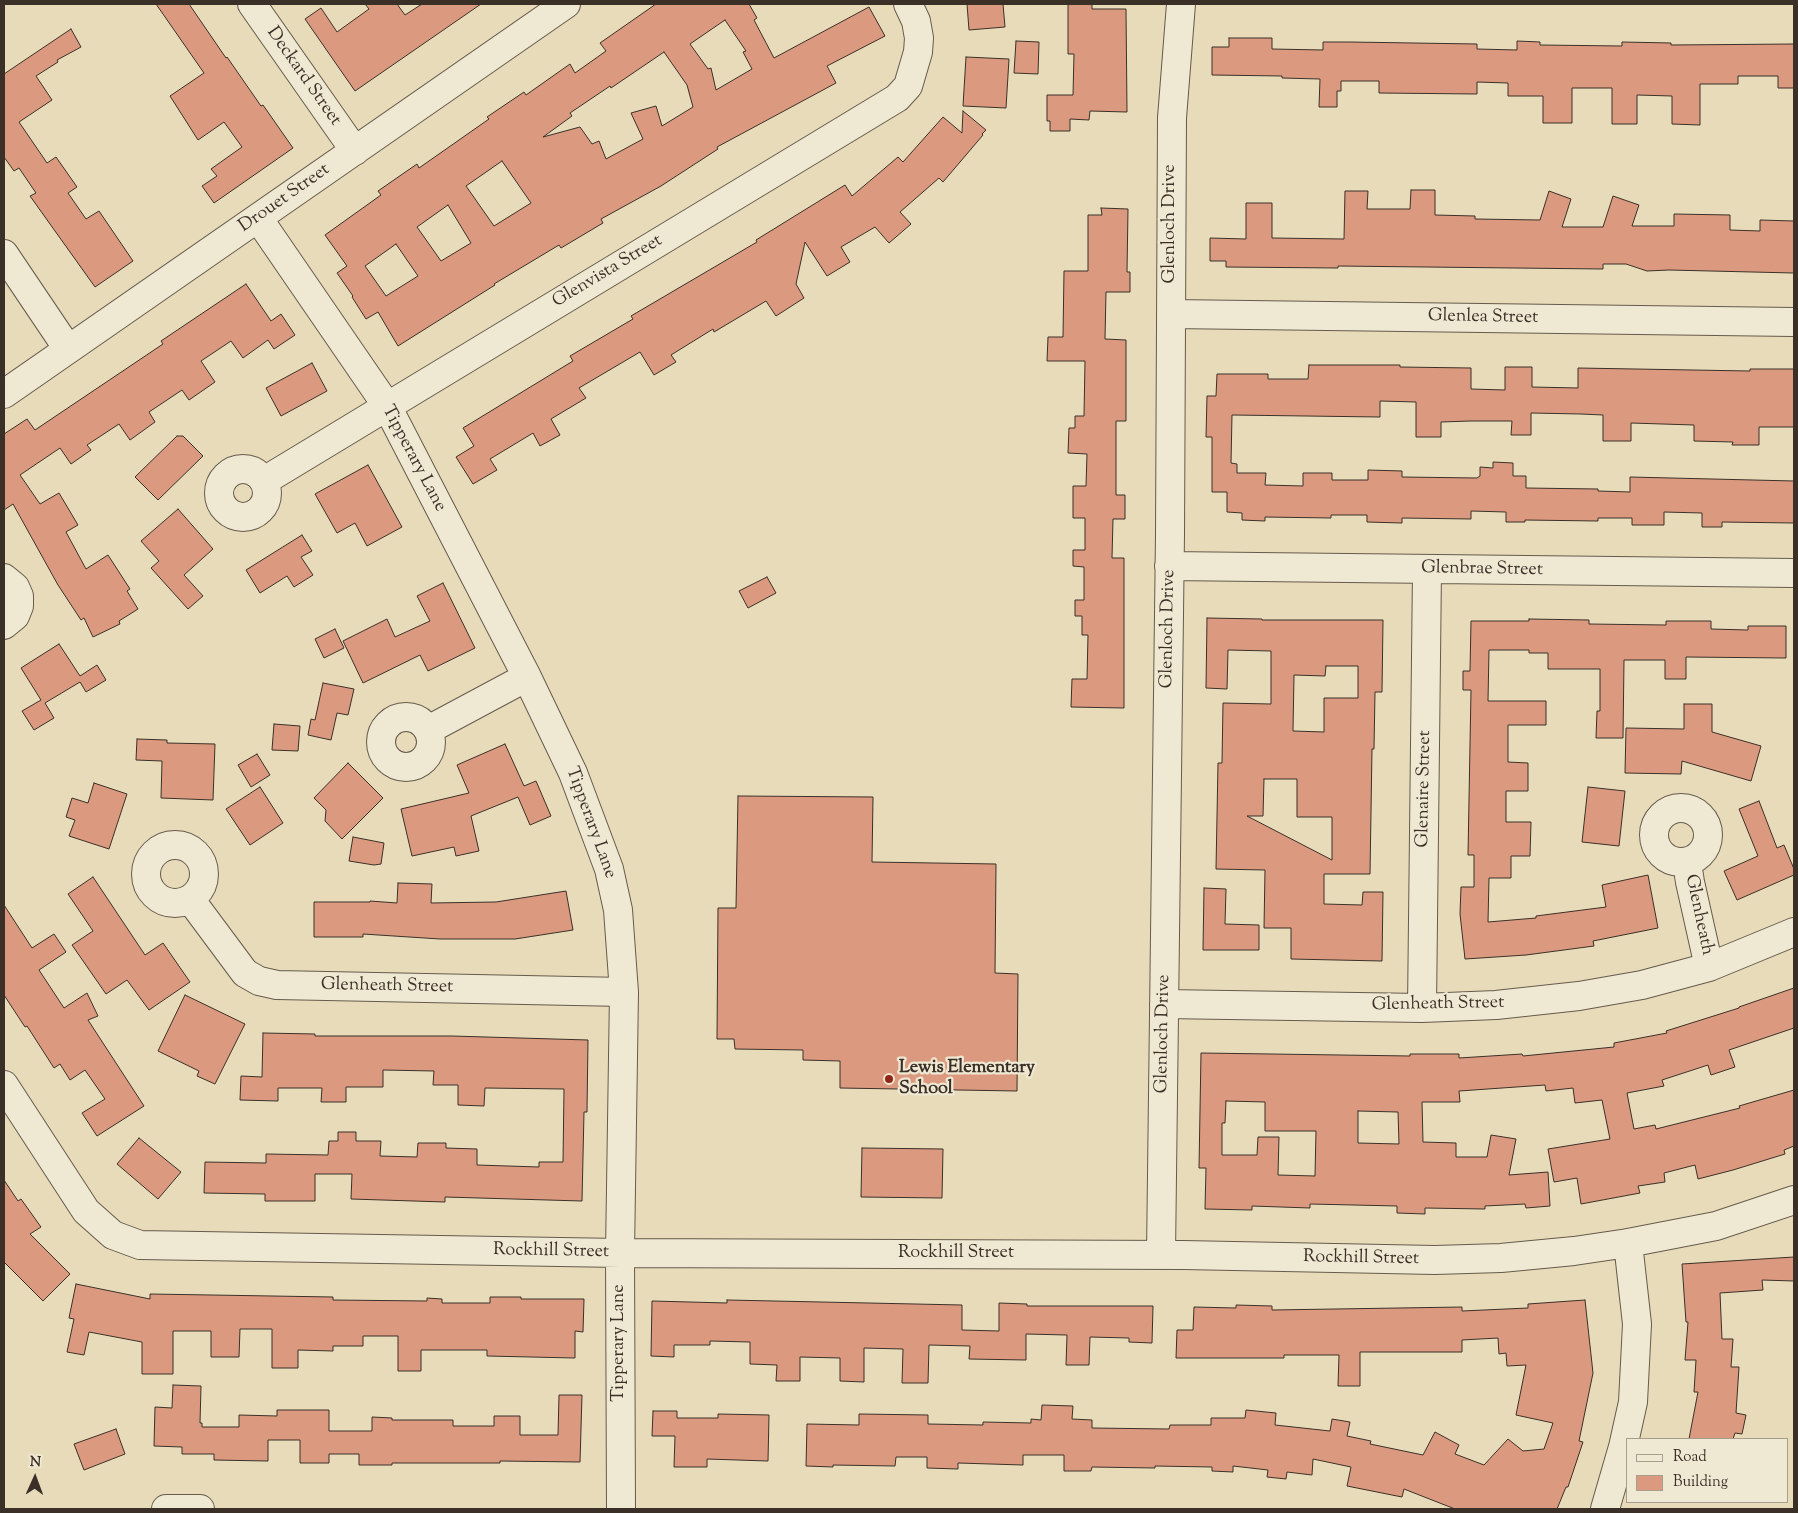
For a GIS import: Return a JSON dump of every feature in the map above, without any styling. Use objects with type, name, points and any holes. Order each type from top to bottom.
[{"type":"street","name":"Deckard Street","points":[[252,4],[354,151]]},
{"type":"street","name":"Drouet Street","points":[[4,394],[566,4]]},
{"type":"street","name":"Glenvista Street","points":[[264,481],[896,98],[908,86],[918,52],[919,38],[916,21],[908,4]]},
{"type":"street","name":"Glenloch Drive","points":[[1161,1255],[1170,566],[1172,118],[1181,4]]},
{"type":"street","name":"Tipperary Lane","points":[[258,218],[387,406],[527,677],[573,773],[609,869],[618,910],[624,992],[620,1253],[621,1509]]},
{"type":"street","points":[[4,254],[68,349]]},
{"type":"street","name":"Glenlea Street","points":[[1171,314],[1794,322]]},
{"type":"street","name":"Glenbrae Street","points":[[1170,566],[1794,573]]},
{"type":"street","name":"Glenaire Street","points":[[1422,1008],[1427,570]]},
{"type":"street","points":[[4,578],[15,587],[19,596],[19,606],[15,616],[4,625]]},
{"type":"street","points":[[428,730],[527,677]]},
{"type":"street","name":"Glenheath","points":[[1687,863],[1709,967]]},
{"type":"street","name":"Glenheath Street","points":[[190,899],[245,973],[259,981],[277,985],[624,992]]},
{"type":"street","name":"Glenheath Street","points":[[1164,1004],[1422,1008],[1496,1005],[1579,996],[1642,985],[1709,967],[1794,932]]},
{"type":"street","name":"Rockhill Street","points":[[4,1085],[86,1211],[113,1235],[140,1245],[620,1253],[1161,1255],[1435,1260],[1556,1253],[1628,1243],[1716,1226],[1794,1200]]},
{"type":"street","points":[[1605,1509],[1634,1402],[1637,1324],[1628,1243]]},
{"type":"street","points":[[166,1509],[200,1509]]},
{"type":"building","points":[[156,4],[189,4],[226,58],[261,106],[263,105],[293,148],[214,203],[202,186],[217,176],[211,169],[242,147],[224,122],[198,140],[170,96],[204,73]]},
{"type":"building","points":[[365,4],[397,4],[405,15],[422,4],[481,4],[355,91],[305,19],[321,8],[337,32],[369,9]]},
{"type":"building","points":[[656,4],[749,4],[757,18],[754,20],[774,58],[869,7],[885,36],[827,66],[836,83],[717,147],[718,149],[661,186],[601,219],[603,223],[561,248],[559,245],[494,284],[398,346],[378,312],[366,319],[337,273],[347,266],[325,235],[381,195],[378,191],[417,164],[419,168],[524,92],[526,95],[570,64],[575,73],[606,51],[600,43]],"holes":[[[725,20],[746,51],[743,52],[752,69],[716,90],[711,68],[708,69],[690,44]],[[664,52],[687,85],[693,107],[662,126],[656,106],[631,113],[643,139],[606,159],[599,141],[592,144],[580,127],[543,137],[572,116],[570,113],[610,86],[611,88]],[[502,161],[531,203],[494,226],[466,186]],[[448,205],[471,243],[441,261],[417,227]],[[396,244],[418,276],[386,296],[365,266]]]},
{"type":"building","points":[[967,4],[1003,4],[1005,27],[969,30]]},
{"type":"building","points":[[1068,4],[1092,4],[1092,9],[1126,9],[1127,112],[1090,111],[1089,120],[1070,119],[1070,131],[1050,131],[1050,121],[1047,121],[1047,95],[1073,95],[1074,54],[1068,54]]},
{"type":"building","points":[[71,29],[81,47],[57,60],[58,62],[36,76],[52,100],[19,122],[47,163],[56,157],[77,187],[68,193],[86,219],[99,211],[133,261],[95,287],[30,196],[36,193],[19,168],[14,171],[4,157],[4,74]]},
{"type":"building","points":[[1229,38],[1272,38],[1272,49],[1323,50],[1323,42],[1477,44],[1477,49],[1517,50],[1517,41],[1540,42],[1540,45],[1622,46],[1622,42],[1671,43],[1671,45],[1794,44],[1794,88],[1778,88],[1778,76],[1738,76],[1738,84],[1700,84],[1700,125],[1672,124],[1672,96],[1637,95],[1637,124],[1612,124],[1612,88],[1572,88],[1572,123],[1543,123],[1543,96],[1508,96],[1508,83],[1477,82],[1477,94],[1379,93],[1379,81],[1341,81],[1341,91],[1337,91],[1337,107],[1319,107],[1320,79],[1282,78],[1282,76],[1212,75],[1212,47],[1229,47]]},
{"type":"building","points":[[1016,41],[1039,42],[1038,74],[1014,73]]},
{"type":"building","points":[[966,57],[1009,59],[1006,108],[963,106]]},
{"type":"building","points":[[963,111],[986,130],[943,182],[939,178],[900,212],[911,224],[889,243],[875,227],[841,247],[850,262],[827,276],[805,242],[796,284],[804,298],[776,316],[766,301],[714,332],[713,329],[671,355],[676,362],[654,375],[640,352],[579,388],[586,398],[551,419],[560,435],[540,446],[533,433],[490,459],[497,470],[473,484],[456,457],[474,446],[463,428],[573,361],[570,356],[633,319],[631,316],[757,242],[756,240],[845,185],[852,196],[898,157],[903,162],[943,117],[962,133]]},
{"type":"building","points":[[1411,190],[1435,190],[1435,215],[1475,216],[1475,219],[1540,220],[1549,191],[1571,199],[1562,227],[1603,227],[1613,196],[1639,205],[1632,226],[1674,226],[1674,214],[1730,215],[1730,230],[1760,231],[1760,220],[1794,221],[1794,273],[1647,271],[1626,264],[1603,264],[1603,269],[1338,266],[1338,268],[1226,267],[1226,261],[1210,261],[1210,238],[1246,239],[1246,203],[1272,203],[1272,238],[1344,239],[1345,191],[1368,191],[1367,209],[1410,209]]},
{"type":"building","points":[[1101,208],[1128,209],[1127,272],[1130,272],[1130,292],[1106,292],[1105,339],[1126,340],[1126,421],[1116,421],[1116,495],[1125,495],[1125,519],[1113,519],[1112,558],[1124,558],[1124,708],[1071,707],[1072,679],[1087,679],[1088,635],[1082,635],[1082,616],[1075,616],[1075,600],[1084,600],[1084,567],[1073,566],[1073,550],[1085,550],[1085,518],[1073,518],[1073,486],[1086,486],[1087,454],[1068,453],[1069,428],[1075,428],[1075,416],[1084,416],[1085,361],[1047,361],[1048,337],[1063,337],[1064,271],[1088,271],[1088,215],[1102,215]]},
{"type":"building","points":[[246,284],[271,321],[281,314],[295,335],[274,349],[268,340],[243,358],[231,341],[201,361],[215,382],[189,400],[182,390],[149,412],[155,422],[130,440],[119,424],[87,445],[91,450],[71,464],[60,448],[20,475],[40,504],[59,493],[78,525],[66,532],[86,569],[108,555],[130,589],[127,591],[138,609],[119,621],[120,624],[93,637],[84,618],[81,620],[58,585],[13,504],[4,510],[4,434],[27,419],[35,430],[163,344],[161,341]]},
{"type":"building","points":[[312,363],[327,391],[281,416],[266,388]]},
{"type":"building","points":[[1309,365],[1400,365],[1400,367],[1471,368],[1471,389],[1505,390],[1505,367],[1532,367],[1532,387],[1578,388],[1578,368],[1750,371],[1750,369],[1794,369],[1794,427],[1759,427],[1759,445],[1732,445],[1733,442],[1694,441],[1694,425],[1631,423],[1631,441],[1603,441],[1603,415],[1581,414],[1531,413],[1531,435],[1511,435],[1512,421],[1470,421],[1441,422],[1441,437],[1416,437],[1416,402],[1380,401],[1380,417],[1232,415],[1231,463],[1237,464],[1237,473],[1266,473],[1265,485],[1303,486],[1303,473],[1332,473],[1332,480],[1368,480],[1368,470],[1402,471],[1402,477],[1477,478],[1480,476],[1480,467],[1493,468],[1493,462],[1513,463],[1513,476],[1526,476],[1526,488],[1598,489],[1598,491],[1630,492],[1630,477],[1794,481],[1794,523],[1722,522],[1722,527],[1702,527],[1702,513],[1664,512],[1664,525],[1632,525],[1632,518],[1598,518],[1598,521],[1525,520],[1525,522],[1506,522],[1506,512],[1471,511],[1471,519],[1402,518],[1402,523],[1367,522],[1367,515],[1331,515],[1331,518],[1265,517],[1265,521],[1242,520],[1242,513],[1227,512],[1227,492],[1212,492],[1212,437],[1206,437],[1207,396],[1216,396],[1217,374],[1268,374],[1268,379],[1308,379]]},
{"type":"building","points":[[177,436],[183,436],[203,456],[158,500],[135,477]]},
{"type":"building","points":[[368,465],[402,527],[367,546],[355,523],[337,533],[315,494]]},
{"type":"building","points":[[178,509],[213,549],[184,575],[203,596],[188,609],[151,568],[159,561],[141,541]]},
{"type":"building","points":[[302,535],[312,551],[301,557],[313,575],[294,587],[287,576],[260,593],[246,570]]},
{"type":"building","points":[[767,577],[776,593],[748,608],[739,591]]},
{"type":"building","points":[[443,583],[475,648],[428,671],[420,655],[363,683],[343,641],[387,619],[395,637],[430,621],[417,596]]},
{"type":"building","points":[[1207,618],[1383,620],[1382,692],[1375,692],[1374,749],[1372,749],[1370,874],[1324,874],[1324,904],[1362,905],[1363,892],[1383,892],[1382,961],[1291,959],[1291,928],[1264,928],[1265,870],[1216,869],[1218,763],[1222,763],[1223,703],[1271,704],[1271,651],[1228,650],[1227,689],[1206,688]],"holes":[[[1326,666],[1358,666],[1358,698],[1324,698],[1324,732],[1293,731],[1294,675],[1325,676]],[[1264,779],[1297,779],[1297,817],[1332,817],[1332,860],[1247,816],[1263,816]]]},
{"type":"building","points":[[1529,619],[1589,620],[1589,624],[1666,625],[1666,621],[1711,621],[1711,629],[1748,630],[1748,626],[1786,626],[1786,658],[1686,657],[1686,679],[1665,679],[1665,660],[1624,660],[1623,738],[1596,738],[1597,711],[1600,711],[1600,669],[1548,669],[1548,653],[1529,653],[1529,650],[1489,650],[1488,701],[1546,701],[1546,725],[1508,725],[1508,762],[1528,763],[1528,791],[1506,791],[1506,822],[1531,822],[1530,856],[1511,856],[1511,878],[1489,878],[1488,922],[1536,918],[1536,916],[1606,907],[1602,885],[1648,875],[1658,928],[1593,941],[1594,946],[1526,955],[1465,959],[1460,914],[1461,887],[1474,887],[1474,855],[1468,855],[1471,690],[1463,690],[1463,671],[1470,671],[1471,621],[1529,621]]},
{"type":"building","points":[[335,629],[344,648],[324,658],[315,639]]},
{"type":"building","points":[[59,644],[80,676],[97,665],[106,680],[86,692],[80,682],[45,703],[54,718],[34,730],[22,711],[41,700],[21,668]]},
{"type":"building","points":[[323,683],[354,689],[348,715],[337,713],[331,740],[308,735],[311,719],[315,720]]},
{"type":"building","points":[[1684,704],[1712,704],[1712,732],[1761,746],[1751,781],[1682,761],[1681,774],[1625,773],[1626,728],[1684,729]]},
{"type":"building","points":[[274,724],[300,726],[298,751],[272,750]]},
{"type":"building","points":[[137,739],[167,740],[167,743],[215,744],[213,800],[161,798],[162,761],[136,760]]},
{"type":"building","points":[[505,744],[524,786],[536,781],[551,816],[530,825],[518,797],[471,816],[479,851],[456,856],[454,847],[412,856],[401,809],[469,793],[457,765]]},
{"type":"building","points":[[257,754],[270,775],[251,787],[238,765]]},
{"type":"building","points":[[348,763],[383,798],[342,839],[325,821],[326,810],[314,798]]},
{"type":"building","points":[[94,783],[127,794],[109,849],[69,836],[75,820],[66,817],[72,798],[88,803]]},
{"type":"building","points":[[260,787],[283,823],[250,845],[226,809]]},
{"type":"building","points":[[1588,787],[1625,791],[1619,846],[1582,842]]},
{"type":"building","points":[[738,796],[873,797],[872,862],[996,864],[995,973],[1018,974],[1017,1091],[840,1088],[840,1061],[803,1060],[803,1050],[735,1049],[734,1039],[717,1039],[718,908],[736,908]]},
{"type":"building","points":[[1759,801],[1777,848],[1784,845],[1794,869],[1794,875],[1737,900],[1724,871],[1758,856],[1739,809]]},
{"type":"building","points":[[353,837],[384,843],[381,864],[374,865],[349,861]]},
{"type":"building","points":[[93,877],[145,955],[163,943],[190,982],[149,1010],[127,980],[106,994],[72,945],[93,931],[68,894]]},
{"type":"building","points":[[398,883],[432,884],[431,903],[496,902],[566,891],[573,930],[515,939],[440,939],[363,934],[363,937],[314,937],[314,902],[370,901],[397,903]]},
{"type":"building","points":[[1204,888],[1226,889],[1225,924],[1259,925],[1259,950],[1203,950]]},
{"type":"building","points":[[4,905],[32,948],[54,934],[66,952],[39,970],[64,1008],[87,993],[98,1016],[88,1020],[144,1106],[97,1136],[82,1113],[105,1099],[85,1070],[70,1080],[60,1064],[54,1068],[4,995]]},
{"type":"building","points":[[1794,988],[1794,1028],[1729,1050],[1735,1067],[1711,1075],[1708,1065],[1662,1080],[1664,1086],[1627,1093],[1634,1129],[1655,1125],[1656,1129],[1740,1108],[1739,1106],[1794,1090],[1794,1146],[1784,1150],[1785,1154],[1698,1179],[1695,1165],[1664,1173],[1665,1182],[1638,1186],[1640,1193],[1581,1204],[1577,1178],[1554,1182],[1548,1149],[1610,1139],[1602,1100],[1575,1103],[1573,1088],[1546,1091],[1545,1085],[1459,1091],[1460,1102],[1422,1102],[1423,1142],[1456,1143],[1456,1157],[1487,1157],[1491,1135],[1516,1139],[1509,1175],[1548,1172],[1550,1206],[1526,1208],[1525,1204],[1485,1206],[1485,1209],[1425,1208],[1425,1214],[1397,1213],[1397,1206],[1310,1204],[1310,1208],[1252,1206],[1252,1210],[1205,1209],[1206,1168],[1199,1168],[1201,1053],[1410,1056],[1410,1054],[1459,1054],[1459,1058],[1522,1054],[1523,1056],[1614,1047],[1614,1043],[1667,1033],[1666,1031]],"holes":[[[1226,1101],[1265,1102],[1265,1131],[1316,1131],[1315,1176],[1278,1175],[1279,1137],[1258,1137],[1257,1155],[1222,1155],[1222,1123],[1225,1123]],[[1358,1111],[1398,1112],[1399,1144],[1358,1143]]]},
{"type":"building","points":[[185,995],[245,1024],[215,1084],[197,1076],[199,1071],[158,1051]]},
{"type":"building","points":[[263,1033],[315,1034],[315,1036],[452,1036],[588,1040],[587,1112],[584,1112],[582,1201],[445,1197],[445,1202],[351,1199],[352,1174],[315,1174],[315,1201],[265,1201],[265,1194],[204,1193],[205,1162],[266,1163],[266,1154],[328,1155],[329,1141],[338,1141],[338,1132],[356,1132],[356,1141],[381,1141],[380,1156],[417,1157],[418,1143],[446,1143],[446,1148],[477,1149],[477,1165],[539,1167],[539,1162],[563,1162],[564,1089],[485,1088],[484,1106],[458,1105],[458,1085],[433,1085],[434,1071],[383,1070],[383,1087],[346,1087],[346,1102],[321,1102],[322,1088],[278,1088],[278,1101],[240,1100],[241,1076],[262,1077]]},
{"type":"building","points":[[139,1138],[181,1172],[158,1199],[117,1164]]},
{"type":"building","points":[[862,1148],[943,1149],[942,1198],[861,1197]]},
{"type":"building","points":[[4,1180],[18,1201],[21,1199],[41,1227],[30,1234],[70,1274],[43,1301],[4,1262]]},
{"type":"building","points":[[1794,1257],[1794,1281],[1762,1280],[1763,1290],[1720,1293],[1722,1339],[1733,1339],[1731,1367],[1739,1367],[1736,1413],[1746,1415],[1742,1434],[1735,1433],[1733,1438],[1689,1438],[1698,1392],[1694,1392],[1696,1360],[1685,1360],[1688,1322],[1686,1322],[1682,1264]]},
{"type":"building","points":[[76,1284],[150,1299],[150,1294],[333,1297],[333,1300],[427,1301],[427,1298],[442,1299],[442,1303],[490,1303],[490,1297],[584,1299],[583,1332],[575,1331],[575,1358],[487,1356],[487,1350],[421,1350],[421,1371],[398,1371],[398,1336],[363,1336],[363,1346],[333,1346],[333,1351],[298,1350],[298,1368],[272,1368],[272,1329],[240,1329],[239,1357],[211,1357],[211,1331],[173,1331],[173,1374],[142,1374],[142,1342],[89,1332],[84,1355],[67,1352],[74,1319],[69,1318]]},
{"type":"building","points":[[727,1300],[962,1305],[962,1330],[999,1331],[999,1303],[1027,1304],[1027,1306],[1153,1306],[1152,1343],[1129,1342],[1129,1338],[1090,1337],[1089,1365],[1066,1365],[1067,1335],[1026,1334],[1026,1360],[969,1359],[970,1346],[929,1345],[928,1383],[902,1383],[903,1349],[864,1348],[864,1382],[840,1381],[840,1358],[800,1357],[800,1381],[776,1381],[777,1365],[750,1364],[750,1342],[710,1341],[710,1345],[674,1345],[674,1357],[651,1356],[652,1301],[727,1303]]},
{"type":"building","points":[[1585,1300],[1593,1373],[1579,1441],[1583,1442],[1568,1487],[1566,1487],[1557,1509],[1455,1509],[1404,1489],[1402,1497],[1347,1486],[1351,1467],[1313,1459],[1312,1475],[1287,1472],[1286,1479],[1267,1477],[1268,1470],[1233,1466],[1233,1472],[1212,1471],[1212,1467],[1155,1466],[1155,1468],[1092,1467],[1091,1471],[1064,1471],[1064,1455],[1023,1455],[1023,1465],[958,1463],[958,1469],[927,1468],[927,1457],[896,1457],[895,1466],[806,1466],[807,1424],[859,1425],[859,1414],[928,1415],[928,1424],[983,1425],[983,1422],[1031,1423],[1031,1419],[1041,1420],[1042,1405],[1073,1406],[1072,1419],[1092,1420],[1092,1428],[1169,1429],[1170,1425],[1211,1425],[1211,1418],[1245,1418],[1246,1410],[1276,1413],[1275,1425],[1330,1431],[1332,1419],[1350,1422],[1347,1436],[1371,1441],[1370,1444],[1423,1455],[1435,1432],[1459,1445],[1455,1454],[1484,1465],[1508,1439],[1523,1451],[1544,1449],[1553,1423],[1516,1415],[1526,1365],[1507,1366],[1506,1353],[1499,1354],[1498,1338],[1462,1340],[1462,1352],[1360,1352],[1360,1386],[1338,1386],[1339,1355],[1284,1355],[1284,1358],[1176,1358],[1177,1330],[1193,1330],[1194,1307],[1236,1308],[1236,1305],[1272,1306],[1272,1310],[1462,1307],[1462,1311],[1528,1308],[1528,1304]]},
{"type":"building","points":[[173,1385],[201,1386],[200,1423],[202,1423],[202,1427],[239,1427],[239,1415],[277,1416],[277,1410],[329,1410],[329,1431],[372,1431],[372,1417],[392,1418],[392,1420],[453,1420],[453,1426],[494,1426],[494,1416],[520,1416],[520,1435],[558,1435],[559,1395],[582,1395],[580,1462],[500,1461],[500,1463],[392,1463],[392,1465],[359,1465],[359,1454],[329,1454],[329,1463],[300,1463],[300,1440],[268,1440],[268,1461],[214,1460],[214,1454],[182,1454],[182,1447],[154,1446],[155,1407],[172,1408]]},
{"type":"building","points":[[653,1411],[677,1411],[677,1418],[718,1418],[718,1414],[769,1415],[768,1461],[707,1459],[707,1467],[674,1467],[675,1436],[652,1436]]},
{"type":"building","points":[[116,1429],[125,1454],[84,1470],[74,1444]]},
{"type":"place","name":"Lewis Elementary School","points":[[889,1079]]}]
